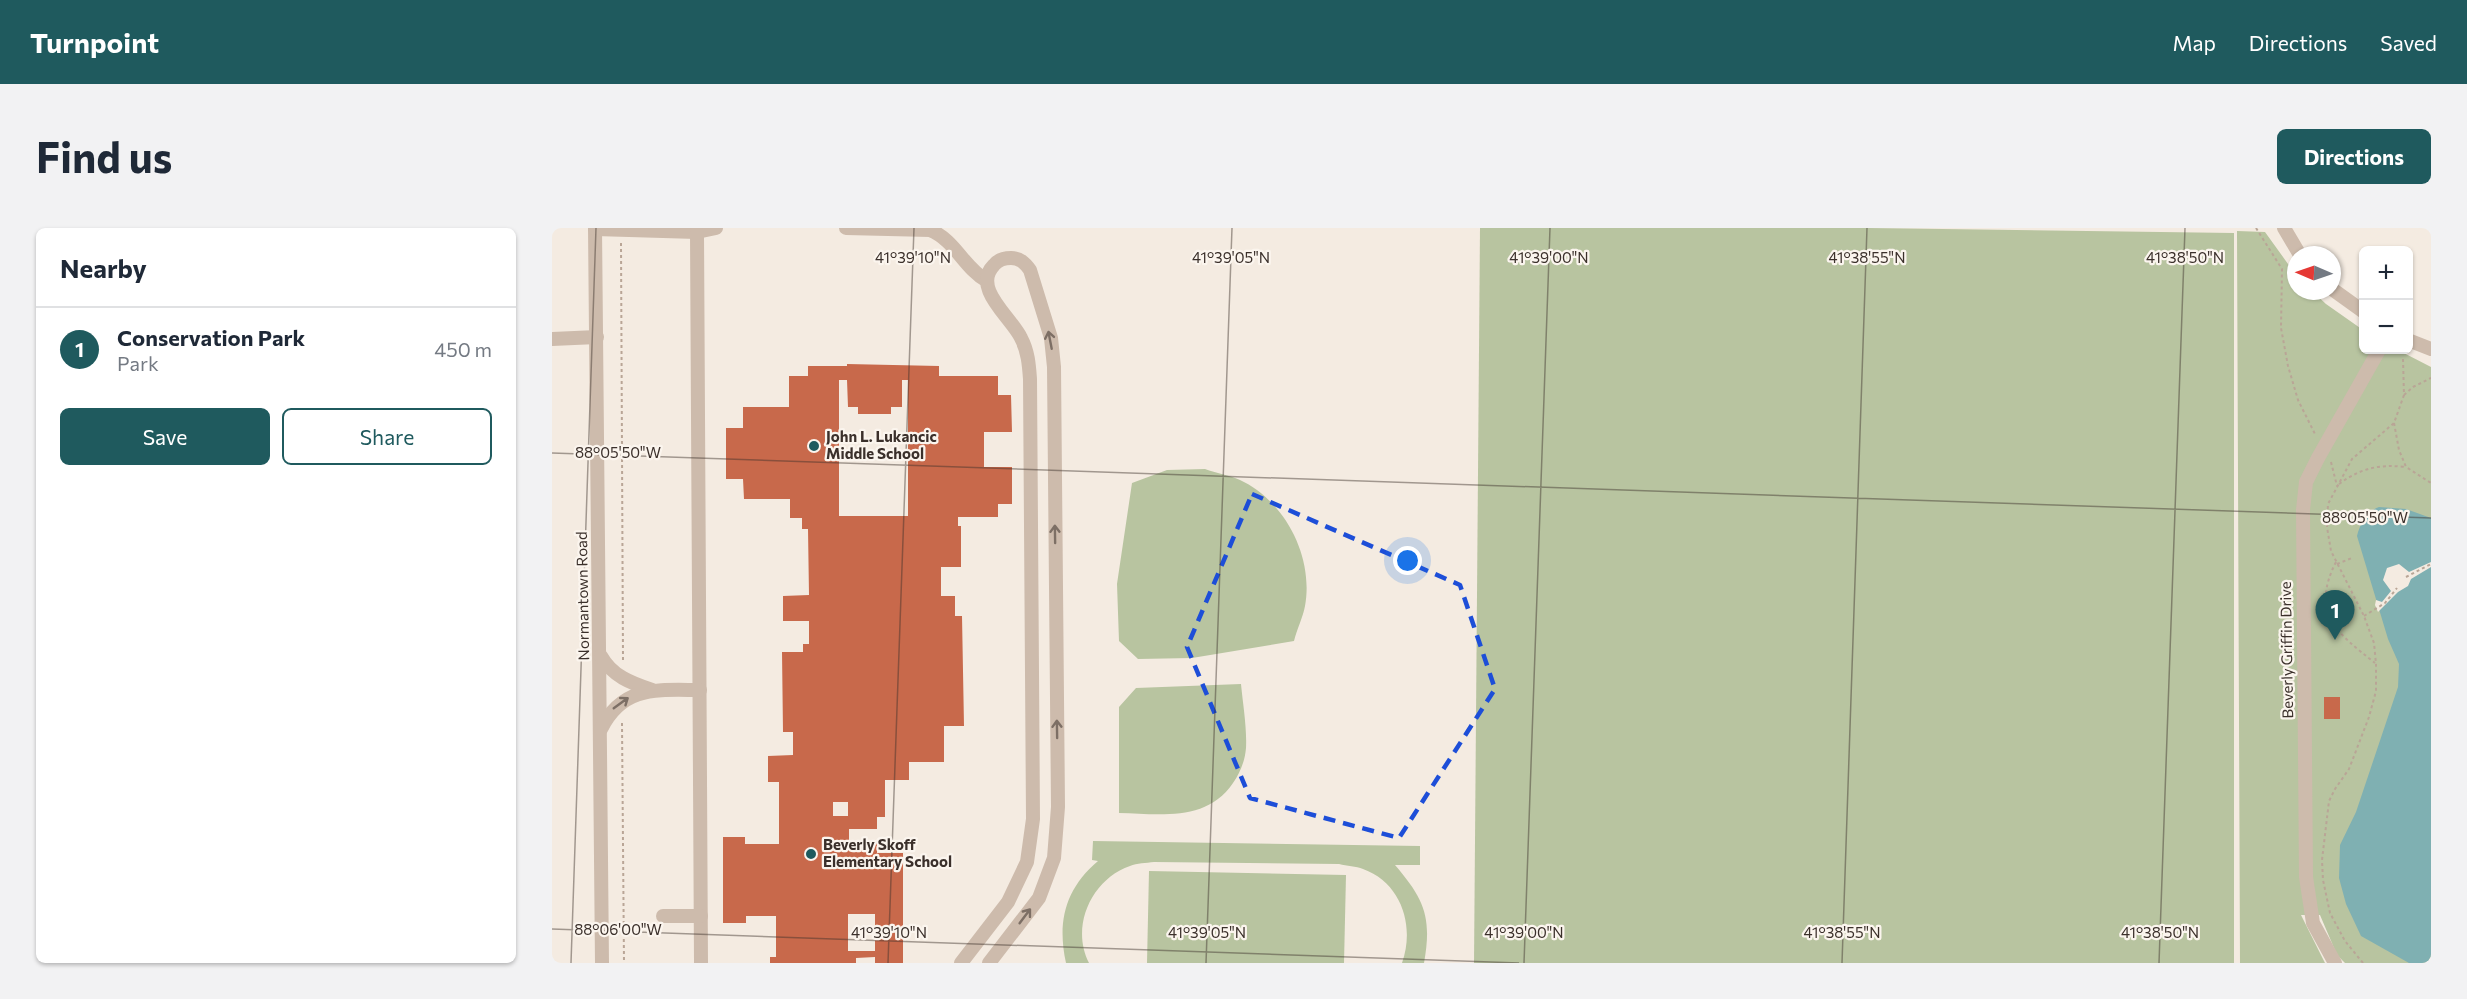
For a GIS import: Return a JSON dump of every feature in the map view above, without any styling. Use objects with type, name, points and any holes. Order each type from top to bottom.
[{"type":"street","points":[[595,228],[697,232],[716,228]]},
{"type":"street","name":"Normantown Road","points":[[595,228],[602,963]]},
{"type":"street","points":[[846,228],[930,230],[940,234],[949,242],[977,275],[987,281]]},
{"type":"street","points":[[2284,228],[2295,246]]},
{"type":"street","points":[[697,232],[701,963]]},
{"type":"street","points":[[961,963],[1008,902],[1027,862],[1033,819],[1029,368],[1021,337],[989,291],[987,281],[988,272],[998,261],[1012,258],[1026,264],[1030,270],[1051,338],[1054,367],[1058,795],[1054,858],[1039,897],[990,963]]},
{"type":"street","points":[[2341,295],[2359,308]]},
{"type":"street","points":[[552,339],[597,336]]},
{"type":"street","points":[[2413,342],[2431,349]]},
{"type":"street","name":"Beverly Griffin Drive","points":[[2335,963],[2313,923],[2306,877],[2303,510],[2307,482],[2324,446],[2377,354]]},
{"type":"street","points":[[600,654],[607,667],[622,678],[652,690]]},
{"type":"street","points":[[601,730],[608,715],[621,701],[652,690],[700,690]]},
{"type":"street","points":[[663,916],[701,916]]},
{"type":"path","points":[[2256,228],[2282,269],[2281,328],[2288,366],[2298,400],[2324,446],[2337,486]]},
{"type":"path","points":[[620,230],[622,678]]},
{"type":"path","points":[[2363,963],[2345,941],[2330,913],[2323,880],[2322,860],[2329,801],[2349,769],[2366,726],[2376,691],[2376,664],[2374,643],[2364,616],[2331,551],[2327,527],[2328,504],[2352,459],[2394,423],[2404,395],[2403,359]]},
{"type":"path","points":[[2404,395],[2431,378]]},
{"type":"path","points":[[2394,423],[2399,450],[2406,467]]},
{"type":"path","points":[[2337,486],[2354,473],[2387,465],[2406,467],[2431,483]]},
{"type":"path","points":[[2352,558],[2337,563],[2327,580],[2327,610],[2333,626],[2376,664]]},
{"type":"path","points":[[2406,578],[2431,564]]},
{"type":"path","points":[[2364,616],[2385,603],[2397,588]]},
{"type":"path","points":[[621,701],[624,963]]},
{"type":"highlighted area","points":[[1252,494],[1460,585],[1495,689],[1399,838],[1250,798],[1187,647]]},
{"type":"green space","points":[[1480,228],[1869,228],[2234,233],[2234,963],[1474,963]]},
{"type":"green space","points":[[2237,231],[2265,232],[2287,263],[2287,300],[2322,300],[2359,327],[2359,354],[2406,354],[2431,367],[2431,963],[2345,963],[2337,955],[2320,915],[2301,915],[2325,963],[2240,963]]},
{"type":"green space","points":[[1205,469],[1236,478],[1256,489],[1283,516],[1293,532],[1305,569],[1307,587],[1305,606],[1294,641],[1192,658],[1138,659],[1119,641],[1117,584],[1132,483],[1167,470]]},
{"type":"green space","points":[[1241,684],[1246,732],[1245,753],[1238,775],[1222,796],[1196,810],[1182,813],[1119,813],[1119,707],[1136,688]]},
{"type":"green space","points":[[1093,841],[1420,846],[1420,865],[1395,865],[1413,889],[1424,910],[1427,934],[1424,963],[1402,963],[1407,935],[1402,908],[1396,895],[1387,885],[1363,869],[1339,864],[1154,862],[1130,866],[1105,881],[1095,893],[1084,919],[1082,934],[1089,963],[1066,963],[1063,948],[1063,920],[1066,907],[1078,883],[1098,861],[1092,860]]},
{"type":"green space","points":[[1149,871],[1346,875],[1344,963],[1147,963]]},
{"type":"water","points":[[2379,507],[2406,509],[2431,518],[2431,963],[2409,963],[2361,936],[2346,904],[2339,878],[2340,845],[2356,812],[2398,687],[2399,664],[2388,639],[2357,536],[2364,519]]},
{"type":"pier","points":[[2431,562],[2431,567],[2411,579],[2408,586],[2398,592],[2378,612],[2375,605],[2376,600],[2382,602],[2391,591],[2383,580],[2387,568],[2399,564],[2409,572]]},
{"type":"building","points":[[847,364],[939,366],[939,376],[998,376],[998,395],[1011,395],[1012,432],[984,432],[984,467],[1012,467],[1012,504],[998,504],[998,517],[958,517],[958,526],[961,526],[961,567],[941,567],[941,596],[955,596],[955,616],[962,616],[964,726],[944,726],[944,762],[909,762],[909,780],[885,780],[885,817],[877,817],[877,829],[849,829],[849,844],[877,843],[877,853],[903,853],[903,963],[875,963],[875,957],[856,958],[856,963],[770,963],[770,957],[776,957],[776,916],[746,916],[746,923],[723,923],[723,837],[745,837],[745,844],[779,844],[779,782],[768,782],[768,756],[793,755],[793,732],[783,732],[782,652],[803,652],[803,644],[809,644],[809,621],[783,621],[783,596],[809,595],[808,529],[802,529],[802,518],[790,518],[790,499],[744,499],[743,479],[726,479],[726,428],[743,428],[743,407],[789,407],[789,376],[808,376],[808,366],[847,366]],"holes":[[[839,380],[847,380],[848,407],[858,407],[858,414],[891,414],[891,407],[902,407],[902,380],[908,380],[908,516],[839,516]],[[833,802],[848,802],[848,816],[833,816]],[[848,914],[875,914],[875,951],[848,951]]]},
{"type":"building","points":[[2324,697],[2340,697],[2340,719],[2324,719]]},
{"type":"place","name":"John L. Lukancic Middle School","points":[[814,446]]},
{"type":"place","name":"Conservation Park","points":[[2335,640]]},
{"type":"place","name":"Beverly Skoff Elementary School","points":[[811,854]]}]
